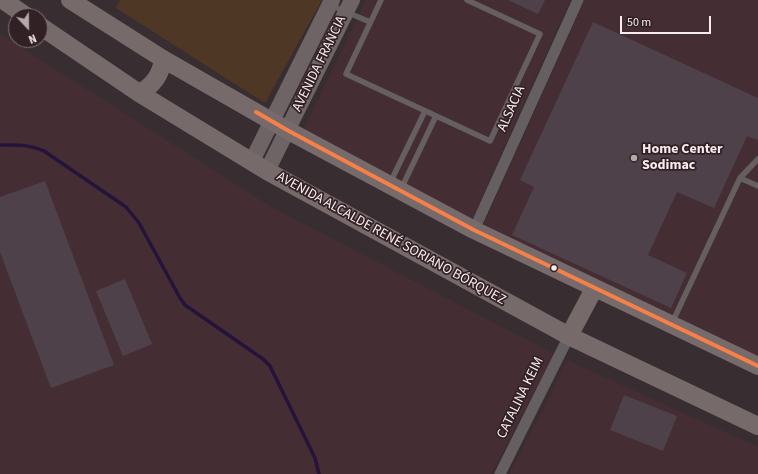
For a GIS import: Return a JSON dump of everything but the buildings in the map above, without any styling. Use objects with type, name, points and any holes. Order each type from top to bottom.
[{"type":"main road","points":[[3,0],[14,8]]},
{"type":"main road","points":[[70,0],[163,59],[394,188],[474,230],[594,289],[758,366]]},
{"type":"main road","name":"AVENIDA FRANCIA","points":[[252,162],[331,2]]},
{"type":"main road","name":"AVENIDA FRANCIA","points":[[267,171],[349,6]]},
{"type":"main road","name":"AVENIDA ALCALDE RENÉ SORIANO BÓRQUEZ","points":[[48,31],[138,93],[267,171],[569,336],[758,426]]},
{"type":"main road","points":[[138,93],[151,85],[156,79],[160,73],[163,59]]},
{"type":"main road","points":[[569,336],[594,289]]},
{"type":"street","name":"ALSACIA","points":[[474,230],[578,0]]},
{"type":"street","name":"CATALINA KEIM","points":[[500,474],[569,336]]},
{"type":"lane","points":[[381,0],[346,74],[490,141],[540,34],[467,0]]},
{"type":"lane","points":[[331,2],[349,6],[370,22]]},
{"type":"lane","points":[[394,188],[425,111]]},
{"type":"lane","points":[[394,188],[436,116]]},
{"type":"lane","points":[[671,325],[740,178],[758,159]]},
{"type":"lane","points":[[740,178],[758,186]]},
{"type":"shaded area","points":[[120,0],[322,0],[265,103],[116,8]]},
{"type":"shaded area","points":[[366,0],[570,0],[472,219],[304,129]]},
{"type":"shaded area","points":[[585,0],[758,0],[758,358],[602,285],[484,224]]},
{"type":"shaded area","points":[[0,34],[8,39],[8,48],[22,48],[273,208],[554,354],[491,474],[0,474]]},
{"type":"shaded area","points":[[567,360],[758,447],[758,474],[509,474],[542,412]]},
{"type":"waterway","points":[[0,145],[28,146],[44,151],[126,207],[139,223],[185,305],[263,359],[270,366],[315,458],[319,474]]},
{"type":"transit line","points":[[256,112],[474,230],[758,366]]},
{"type":"place","name":"Home Center Sodimac","points":[[634,158]]}]
